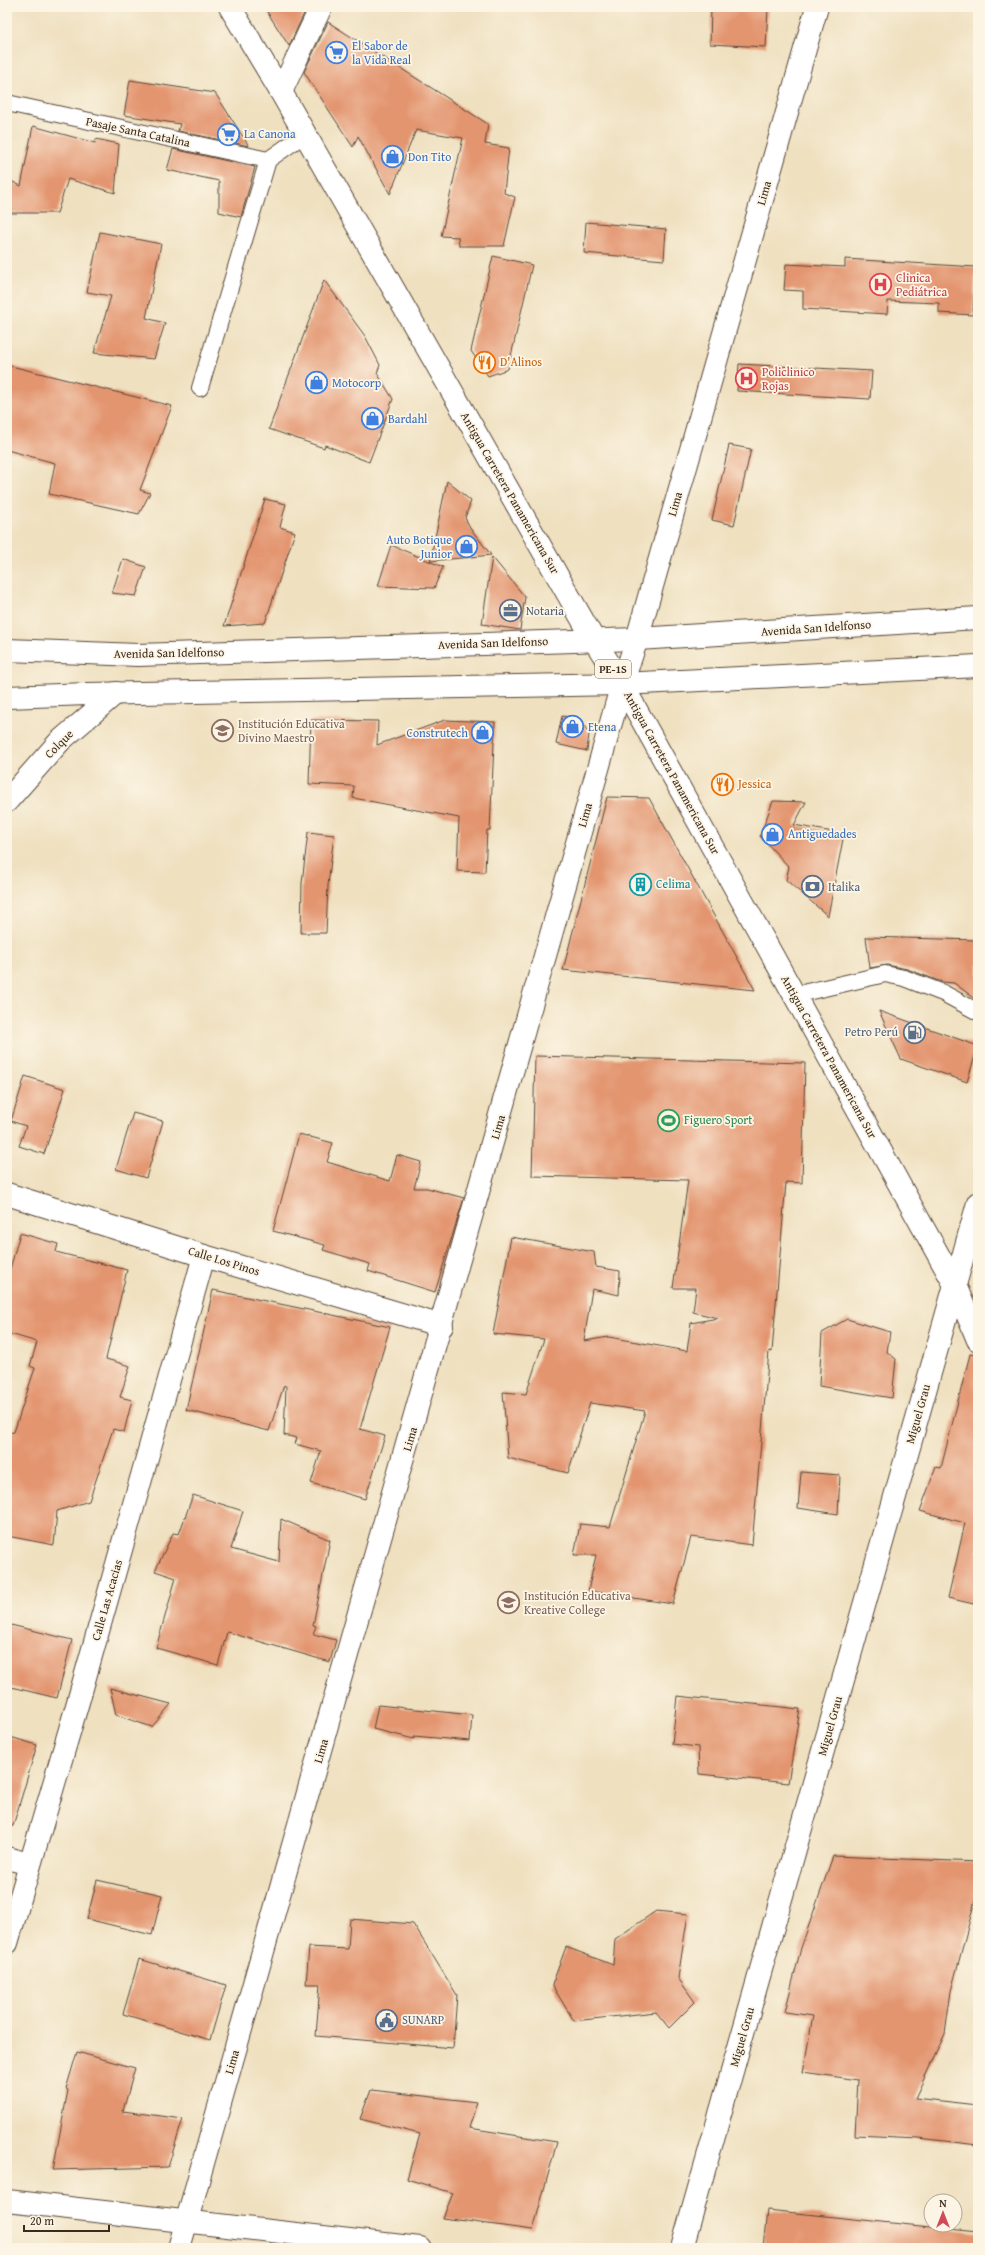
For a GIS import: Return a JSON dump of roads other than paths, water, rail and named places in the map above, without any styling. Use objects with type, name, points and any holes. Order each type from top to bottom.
[{"type":"main road","name":"Antigua Carretera Panamericana Sur","points":[[230,7],[281,92],[594,640],[622,684],[955,1285],[978,1340]]},
{"type":"main road","points":[[281,92],[321,7]]},
{"type":"main road","name":"Lima","points":[[179,2248],[442,1326],[622,684],[637,639],[816,7]]},
{"type":"main road","name":"Avenida San Idelfonso","points":[[7,650],[138,655],[637,639],[978,618]]},
{"type":"main road","points":[[7,697],[116,693],[622,684],[978,666]]},
{"type":"main road","name":"Colque","points":[[7,801],[60,741],[116,693]]},
{"type":"main road","name":"Calle Los Pinos","points":[[7,1194],[204,1256],[442,1326]]},
{"type":"main road","name":"Miguel Grau","points":[[682,2248],[978,1203]]},
{"type":"main road","name":"Calle Las Acacias","points":[[7,1943],[78,1702],[204,1256]]},
{"type":"main road","points":[[7,1858],[30,1864]]},
{"type":"main road","points":[[7,2201],[420,2248]]},
{"type":"lane","name":"Pasaje Santa Catalina","points":[[7,103],[268,160]]},
{"type":"lane","points":[[200,388],[268,160],[305,134]]},
{"type":"lane","points":[[794,995],[885,974],[904,978],[943,994],[978,1012]]},
{"type":"place","name":"El Sabor de la Vida Real","points":[[337,53]]},
{"type":"place","name":"La Canona","points":[[228,134]]},
{"type":"place","name":"Don Tito","points":[[393,157]]},
{"type":"place","name":"Clinica Pediátrica","points":[[880,285]]},
{"type":"place","name":"D'Alinos","points":[[484,362]]},
{"type":"place","name":"Policlinico Rojas","points":[[747,379]]},
{"type":"place","name":"Motocorp","points":[[317,383]]},
{"type":"place","name":"Bardahl","points":[[372,419]]},
{"type":"place","name":"Auto Botique Junior","points":[[467,547]]},
{"type":"place","name":"Notaria","points":[[511,611]]},
{"type":"place","name":"Etena","points":[[572,727]]},
{"type":"place","name":"Institución Educativa Divino Maestro","points":[[223,731]]},
{"type":"place","name":"Construtech","points":[[483,733]]},
{"type":"place","name":"Jessica","points":[[723,784]]},
{"type":"place","name":"Antiguedades","points":[[772,834]]},
{"type":"place","name":"Celima","points":[[641,884]]},
{"type":"place","name":"Italika","points":[[812,887]]},
{"type":"place","name":"Petro Perú","points":[[914,1032]]},
{"type":"place","name":"Figuero Sport","points":[[668,1120]]},
{"type":"place","name":"Institución Educativa Kreative College","points":[[508,1603]]},
{"type":"place","name":"SUNARP","points":[[386,2020]]}]
